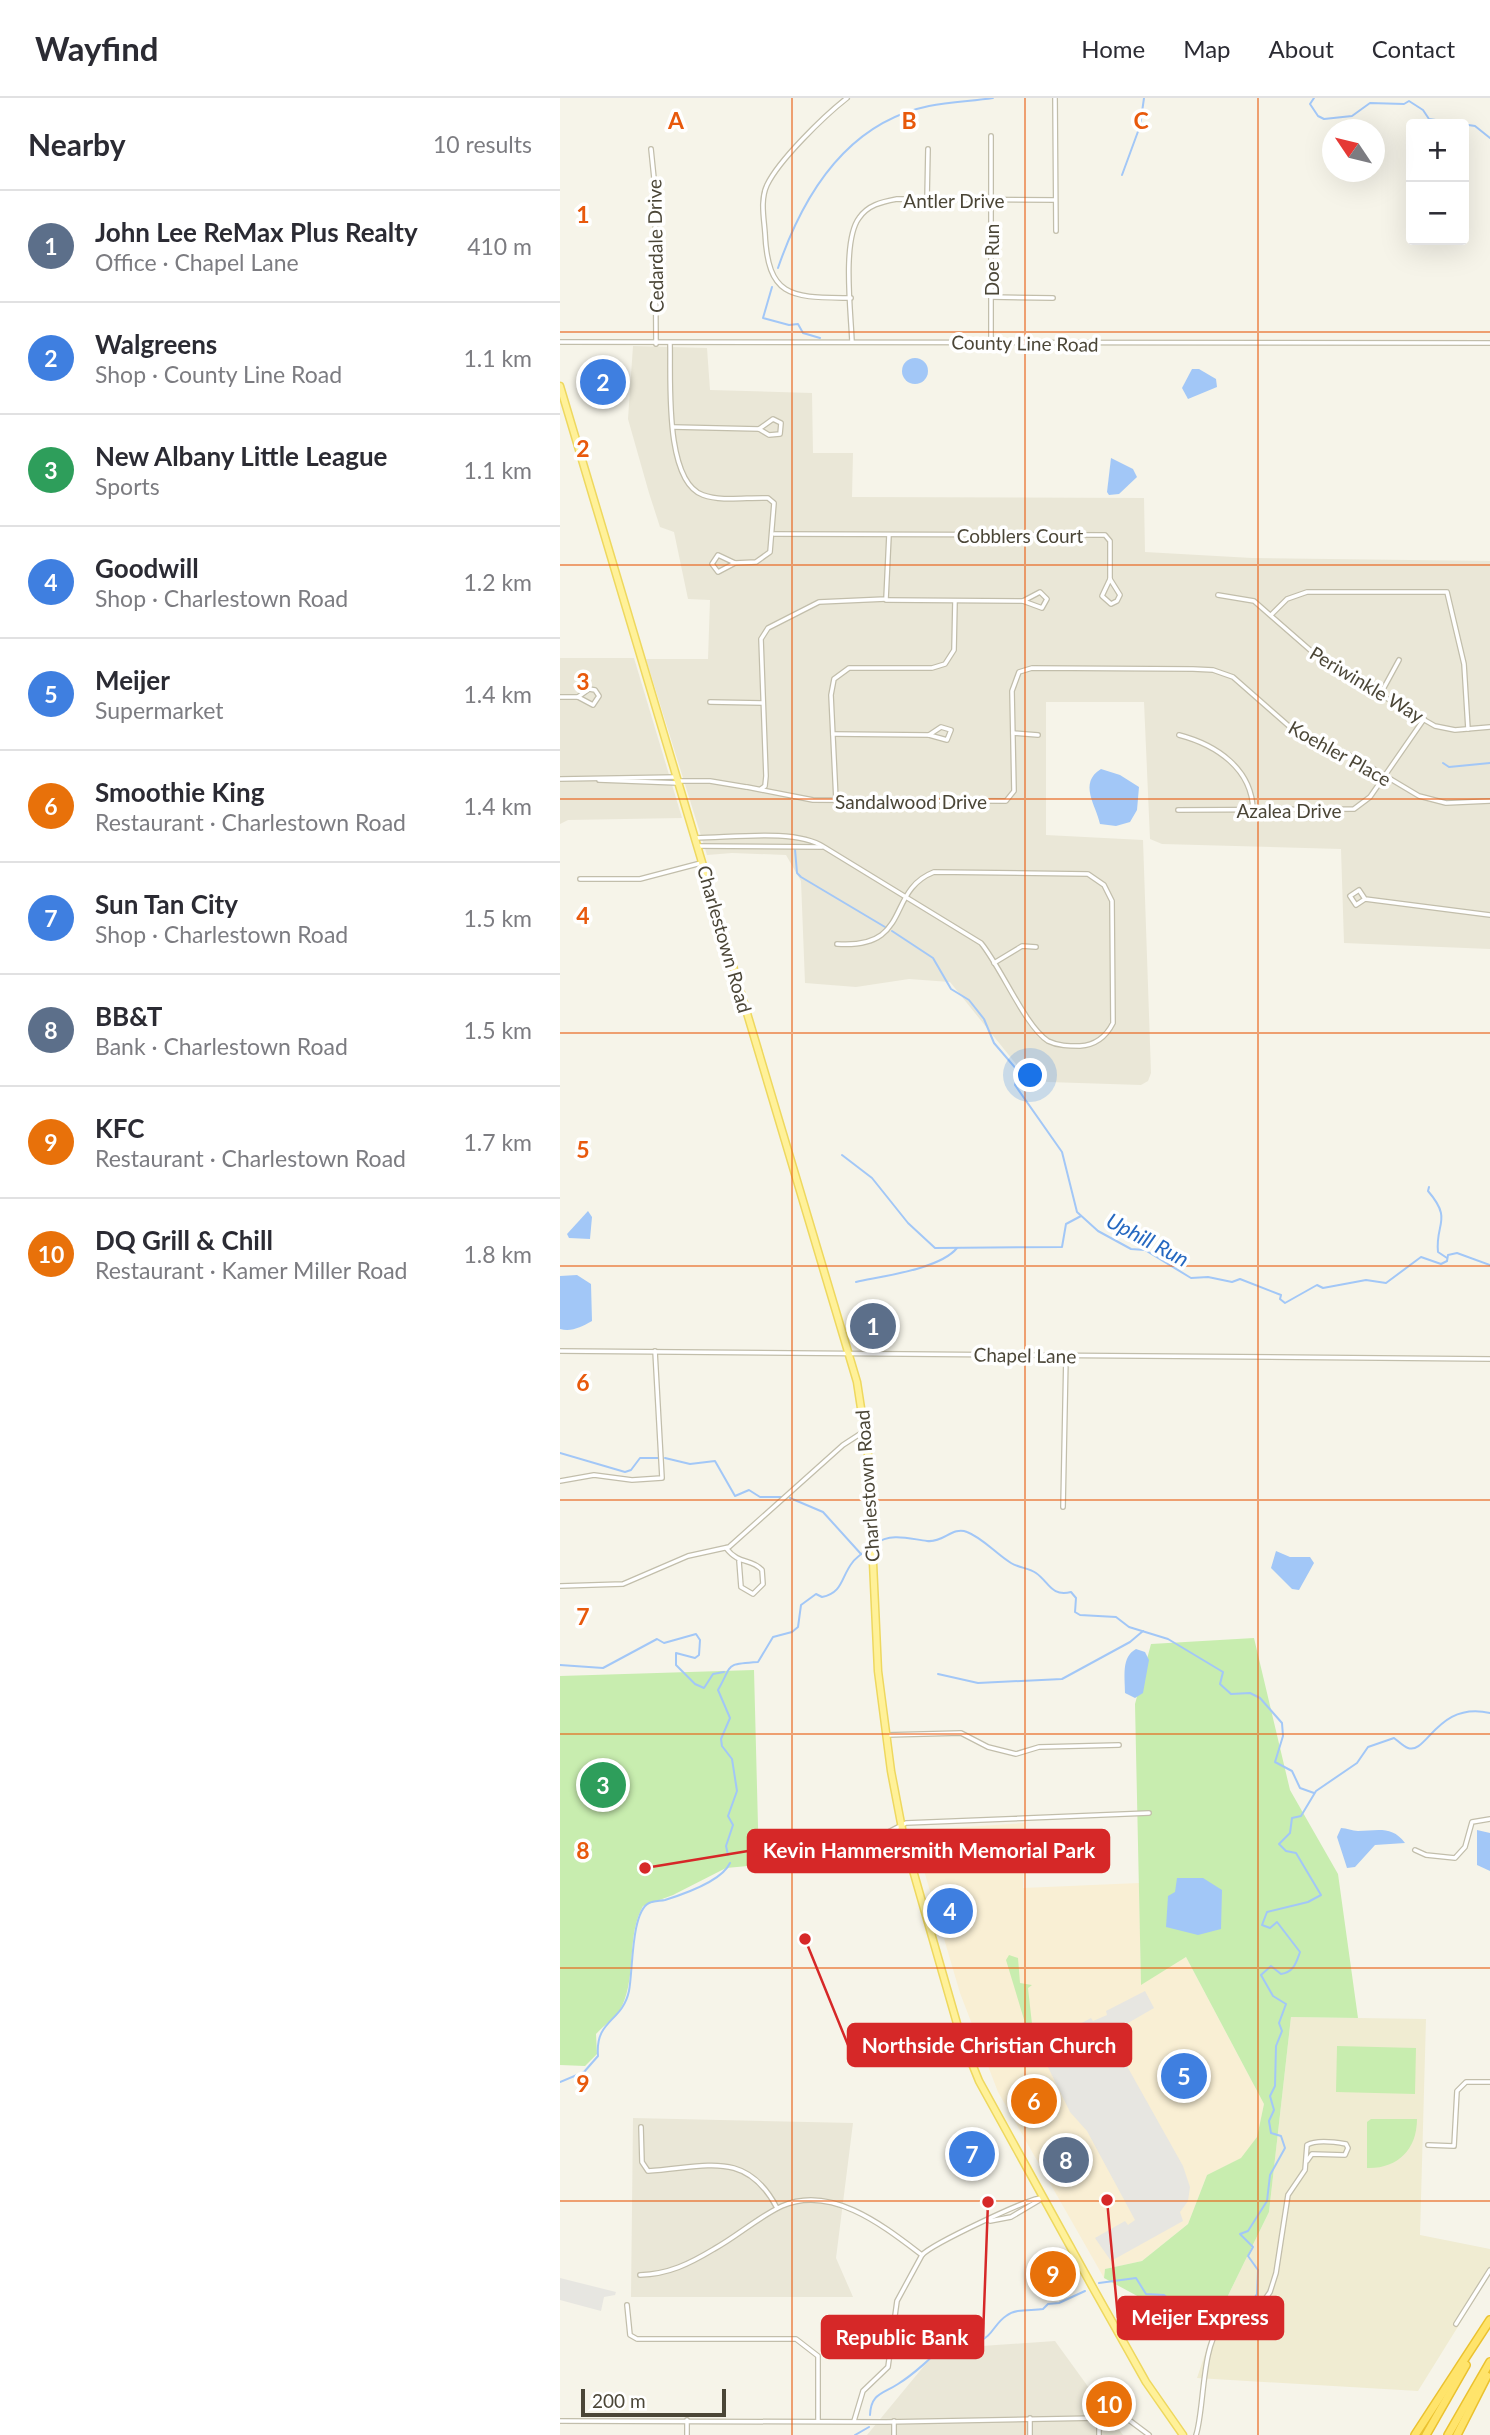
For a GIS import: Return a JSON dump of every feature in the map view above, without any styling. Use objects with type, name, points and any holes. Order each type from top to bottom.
[{"type":"highway","points":[[1415,2435],[1490,2320]]},
{"type":"highway","points":[[1426,2435],[1490,2325]]},
{"type":"highway","points":[[1448,2435],[1490,2362]]},
{"type":"highway","points":[[1457,2435],[1490,2370]]},
{"type":"main road","name":"Charlestown Road","points":[[560,386],[850,1353],[865,1432],[878,1671],[886,1735],[901,1824],[967,2051],[979,2081],[1146,2382],[1183,2435]]},
{"type":"street","points":[[847,98],[821,121],[778,170],[769,182],[763,199],[767,263],[774,278],[783,288],[802,297],[850,298]]},
{"type":"street","points":[[1055,98],[1056,231]]},
{"type":"street","name":"Doe Run","points":[[991,136],[991,341]]},
{"type":"street","name":"Cedardale Drive","points":[[651,149],[655,188],[656,344]]},
{"type":"street","points":[[927,199],[928,149]]},
{"type":"street","name":"Antler Drive","points":[[852,342],[850,237],[858,219],[881,202],[927,199],[1055,200]]},
{"type":"street","points":[[991,297],[1053,298]]},
{"type":"street","name":"County Line Road","points":[[560,342],[1490,344]]},
{"type":"street","points":[[670,344],[673,427],[680,466],[690,487],[710,497],[771,498],[774,506],[772,548],[764,558],[748,563],[734,563],[718,555],[712,564],[720,572],[734,563]]},
{"type":"street","points":[[673,427],[759,429],[775,436],[782,429],[779,421],[774,419],[759,429]]},
{"type":"street","points":[[774,534],[889,535],[888,591],[884,600]]},
{"type":"street","name":"Cobblers Court","points":[[889,535],[1105,535],[1110,541],[1110,579],[1102,596],[1111,604],[1117,601],[1120,595],[1110,579]]},
{"type":"street","points":[[747,787],[761,789],[765,784],[759,649],[761,639],[768,628],[823,601],[1023,601],[1039,609],[1047,601],[1045,595],[1037,592],[1023,601]]},
{"type":"street","points":[[1271,615],[1287,599],[1301,592],[1447,592],[1464,664],[1468,729]]},
{"type":"street","name":"Periwinkle Way","points":[[1218,595],[1248,599],[1271,615],[1319,659],[1441,728],[1490,727]]},
{"type":"street","points":[[836,800],[831,690],[836,676],[849,668],[932,668],[945,664],[954,650],[955,601]]},
{"type":"street","points":[[1381,693],[1399,660]]},
{"type":"street","name":"Sandalwood Drive","points":[[560,779],[710,781],[808,799],[1009,800],[1014,792],[1013,682],[1019,672],[1032,668],[1121,669]]},
{"type":"street","name":"Koehler Place","points":[[1121,669],[1206,669],[1226,674],[1290,727],[1432,801],[1490,801]]},
{"type":"street","points":[[560,697],[578,697],[590,705],[596,703],[598,696],[595,690],[589,689],[578,697]]},
{"type":"street","points":[[710,702],[762,703]]},
{"type":"street","name":"Azalea Drive","points":[[1178,810],[1354,810],[1367,801],[1424,719]]},
{"type":"street","points":[[833,734],[929,734],[944,727],[951,733],[950,738],[944,741],[929,734]]},
{"type":"street","points":[[1013,733],[1038,735]]},
{"type":"street","points":[[1180,736],[1209,745],[1238,769],[1250,785],[1253,810]]},
{"type":"street","points":[[695,838],[811,840],[908,897],[975,939],[995,963],[1045,1038],[1066,1046],[1090,1045],[1100,1040],[1111,1028],[1114,1017],[1113,915],[1108,890],[1094,877],[1082,873],[940,871],[923,877],[908,897],[884,934],[875,942],[863,945],[837,944]]},
{"type":"street","points":[[698,846],[824,847]]},
{"type":"street","points":[[580,878],[640,878],[703,862]]},
{"type":"street","points":[[1365,900],[1359,890],[1350,896],[1356,905],[1365,900],[1490,915]]},
{"type":"street","points":[[995,963],[1022,946],[1036,947]]},
{"type":"street","name":"Chapel Lane","points":[[560,1351],[1490,1359]]},
{"type":"street","points":[[560,1481],[594,1475],[632,1480],[659,1479],[663,1473],[655,1351]]},
{"type":"street","points":[[1063,1507],[1066,1356]]},
{"type":"street","points":[[560,1586],[623,1584],[688,1556],[726,1548],[749,1531],[843,1445],[865,1432]]},
{"type":"street","points":[[726,1548],[739,1561],[755,1564],[763,1573],[762,1587],[753,1594],[742,1589],[739,1561]]},
{"type":"street","points":[[886,1735],[961,1733],[988,1747],[1016,1754],[1039,1747],[1119,1745]]},
{"type":"street","points":[[757,1855],[847,1850],[867,1843],[901,1824],[1149,1813]]},
{"type":"street","points":[[1415,1850],[1426,1855],[1455,1858],[1465,1847],[1472,1822],[1490,1819]]},
{"type":"street","points":[[1428,2145],[1454,2146],[1457,2091],[1466,2082],[1490,2082]]},
{"type":"street","points":[[641,2127],[642,2162],[648,2171],[712,2165],[742,2169],[767,2188],[778,2208]]},
{"type":"street","points":[[1196,2435],[1201,2392],[1214,2336],[1226,2325],[1251,2319],[1270,2292],[1276,2273],[1288,2194],[1305,2170],[1306,2147],[1311,2142],[1343,2143],[1348,2148],[1343,2155],[1312,2154],[1307,2161]]},
{"type":"street","points":[[985,2222],[1011,2217],[1044,2198]]},
{"type":"street","points":[[854,2421],[863,2391],[888,2367],[897,2301],[922,2255],[938,2241],[985,2222],[1030,2199],[1044,2198]]},
{"type":"street","points":[[640,2275],[671,2273],[778,2208],[799,2202],[843,2206],[874,2221],[922,2255]]},
{"type":"street","points":[[1456,2324],[1490,2270]]},
{"type":"street","points":[[627,2305],[630,2335],[637,2339],[761,2337],[801,2341],[818,2356],[818,2421]]},
{"type":"street","points":[[1030,2418],[1030,2435]]},
{"type":"street","points":[[1099,2418],[1099,2435]]},
{"type":"street","points":[[560,2421],[1099,2418],[1129,2420],[1149,2435]]},
{"type":"street","points":[[687,2420],[687,2435]]},
{"type":"street","points":[[894,2421],[894,2435]]},
{"type":"shaded area","points":[[633,346],[707,348],[710,390],[812,393],[813,453],[853,453],[852,497],[1144,498],[1145,552],[1252,558],[1490,561],[1490,949],[1344,943],[1341,849],[1162,844],[1150,839],[1144,702],[1046,702],[1046,835],[1143,840],[1151,1073],[1148,1081],[1141,1085],[1017,1081],[1016,1064],[950,982],[909,979],[856,987],[805,983],[801,881],[786,855],[707,855],[646,659],[708,659],[710,600],[688,599],[674,532],[660,527],[649,493],[628,419]]},
{"type":"shaded area","points":[[560,658],[634,658],[682,818],[568,820],[560,824]]},
{"type":"shaded area","points":[[1024,1823],[1023,1888],[1139,1883],[1141,1984],[1186,1957],[1264,2104],[1257,2137],[1242,2158],[1207,2175],[1188,2224],[1142,2261],[1105,2269],[1104,2278],[998,2092],[960,1993],[915,1840],[920,1830]]},
{"type":"shaded area","points":[[1145,1991],[1154,2008],[1109,2034],[1183,2166],[1190,2187],[1188,2201],[1180,2212],[1183,2221],[1111,2261],[1095,2238],[1125,2221],[1128,2225],[1135,2220],[1087,2131],[1070,2112],[1044,2059],[1049,2056],[1044,2043],[1091,2018],[1093,2021],[1107,2015],[1106,2011]]},
{"type":"shaded area","points":[[1291,2017],[1426,2019],[1420,2235],[1490,2249],[1490,2275],[1418,2391],[1197,2378],[1217,2318],[1269,2212]]},
{"type":"shaded area","points":[[633,2118],[853,2123],[836,2258],[853,2297],[631,2297]]},
{"type":"shaded area","points":[[560,2278],[616,2292],[615,2295],[604,2297],[601,2311],[560,2300]]},
{"type":"shaded area","points":[[1055,2341],[1123,2435],[867,2435],[938,2349]]},
{"type":"green space","points":[[1254,1638],[1290,1790],[1338,1874],[1358,2018],[1291,2017],[1269,2212],[1217,2318],[1154,2305],[1104,2278],[1105,2269],[1142,2261],[1188,2224],[1207,2175],[1241,2158],[1257,2137],[1264,2104],[1186,1957],[1141,1985],[1135,1704],[1151,1644]]},
{"type":"green space","points":[[754,1670],[759,1865],[726,1868],[673,1895],[643,1906],[635,1930],[627,1994],[617,2014],[596,2034],[597,2054],[585,2066],[560,2065],[560,1676]]},
{"type":"green space","points":[[1009,1955],[1018,1958],[1020,1983],[1032,1985],[1028,1988],[1032,2024],[1036,2024],[1032,2029],[1026,2026],[1006,1960]]},
{"type":"green space","points":[[1337,2046],[1416,2048],[1415,2094],[1336,2092]]},
{"type":"green space","points":[[1371,2119],[1417,2119],[1413,2140],[1403,2156],[1387,2165],[1367,2168],[1367,2122]]},
{"type":"water","points":[[915,358],[924,362],[928,371],[924,380],[915,384],[906,380],[902,371],[906,362]]},
{"type":"water","points":[[1192,369],[1199,369],[1216,379],[1217,387],[1188,399],[1182,388]]},
{"type":"water","points":[[1111,458],[1133,469],[1137,477],[1119,494],[1109,495],[1107,492]]},
{"type":"water","points":[[1101,769],[1120,775],[1139,787],[1137,810],[1130,822],[1116,826],[1100,824],[1090,788],[1094,775]]},
{"type":"water","points":[[588,1211],[592,1217],[590,1239],[569,1238],[567,1234]]},
{"type":"water","points":[[577,1275],[591,1284],[592,1321],[572,1329],[560,1329],[560,1276]]},
{"type":"water","points":[[1276,1551],[1290,1557],[1310,1557],[1314,1563],[1299,1590],[1292,1589],[1271,1568]]},
{"type":"water","points":[[1136,1649],[1145,1652],[1149,1660],[1143,1693],[1135,1698],[1125,1693],[1125,1674],[1128,1657]]},
{"type":"water","points":[[1341,1828],[1389,1831],[1405,1843],[1375,1845],[1355,1867],[1347,1868],[1337,1837]]},
{"type":"water","points":[[1477,1830],[1490,1833],[1490,1871],[1477,1865]]},
{"type":"water","points":[[1177,1878],[1203,1878],[1222,1890],[1221,1929],[1198,1935],[1166,1927],[1168,1896],[1175,1892]]},
{"type":"waterway","points":[[778,268],[800,214],[815,189],[851,145],[874,128],[900,115],[929,106],[993,98]]},
{"type":"waterway","points":[[1122,175],[1140,126],[1144,98]]},
{"type":"waterway","points":[[1314,98],[1310,104],[1318,116],[1324,119],[1352,116],[1370,103],[1404,104],[1409,101],[1423,110],[1429,119],[1475,126],[1490,138]]},
{"type":"waterway","points":[[772,287],[763,318],[789,325],[798,324],[803,333],[820,338]]},
{"type":"waterway","points":[[1443,763],[1449,767],[1490,763]]},
{"type":"waterway","name":"Uphill Run","points":[[795,849],[797,873],[801,877],[885,927]]},
{"type":"waterway","name":"Uphill Run","points":[[892,931],[933,958],[951,989],[969,1000],[984,1019],[994,1043],[1018,1071],[1015,1085],[1062,1152],[1077,1212],[1098,1231],[1131,1249],[1145,1250],[1191,1278],[1208,1277],[1232,1282],[1240,1279],[1281,1295],[1280,1299],[1285,1303],[1317,1285],[1323,1288],[1366,1280],[1386,1283],[1421,1257],[1441,1264],[1447,1261],[1448,1255],[1457,1253],[1490,1265]]},
{"type":"waterway","points":[[842,1155],[872,1178],[908,1223],[935,1248],[1062,1247],[1066,1224],[1081,1216]]},
{"type":"waterway","points":[[1429,1187],[1428,1191],[1441,1215],[1438,1252],[1447,1258]]},
{"type":"waterway","points":[[856,1282],[925,1266],[949,1255],[957,1248]]},
{"type":"waterway","points":[[560,1453],[625,1472],[631,1470],[640,1458],[660,1458]]},
{"type":"waterway","points":[[665,1458],[690,1464],[715,1461],[735,1496],[749,1490],[760,1497],[782,1497]]},
{"type":"waterway","points":[[790,1498],[823,1512],[861,1554]]},
{"type":"waterway","points":[[875,1544],[894,1537],[933,1541],[957,1531],[967,1532],[1011,1563],[1036,1573],[1055,1591],[1071,1592],[1076,1598],[1075,1612],[1080,1615],[1116,1617],[1129,1627],[1168,1639],[1223,1672],[1220,1684],[1231,1694],[1250,1693],[1260,1698],[1282,1723],[1283,1736],[1275,1762],[1292,1771],[1300,1788],[1314,1793]]},
{"type":"waterway","points":[[728,1855],[726,1846],[733,1825],[728,1816],[737,1791],[732,1759],[722,1746],[721,1739],[730,1718],[718,1690],[731,1667],[758,1662],[773,1637],[792,1632],[798,1627],[801,1605],[816,1594],[822,1597],[834,1592],[848,1568],[870,1548]]},
{"type":"waterway","points":[[938,1674],[978,1683],[1062,1679],[1130,1642],[1143,1631]]},
{"type":"waterway","points":[[560,1665],[603,1668],[657,1639],[664,1643],[696,1634],[700,1640],[699,1655],[695,1658],[676,1653],[676,1665],[695,1684],[704,1688],[713,1674],[724,1672]]},
{"type":"waterway","points":[[1099,2283],[1136,2278],[1146,2294],[1164,2295],[1184,2312],[1190,2310],[1193,2301],[1201,2299],[1216,2312],[1232,2307],[1248,2308],[1257,2294],[1258,2270],[1248,2256],[1253,2247],[1240,2234],[1248,2231],[1267,2201],[1270,2175],[1285,2148],[1281,2136],[1271,2133],[1269,2121],[1274,2110],[1270,2096],[1275,2086],[1276,2046],[1282,2031],[1279,2023],[1286,2004],[1273,1996],[1261,1975],[1271,1966],[1281,1974],[1289,1971],[1300,1952],[1277,1922],[1270,1928],[1262,1925],[1267,1912],[1308,1902],[1321,1895],[1296,1853],[1286,1851],[1279,1844],[1290,1833],[1292,1818],[1301,1816],[1316,1791],[1357,1763],[1368,1747],[1394,1738],[1406,1747],[1415,1748],[1458,1714],[1472,1711],[1490,1713]]},
{"type":"waterway","points":[[560,2082],[584,2072],[598,2056],[601,2035],[626,2001],[636,1930],[643,1909],[651,1902],[665,1900],[702,1886],[719,1876],[730,1863]]},
{"type":"waterway","points":[[870,2415],[875,2398],[916,2371],[945,2342],[978,2342],[987,2337],[1010,2313],[1043,2309],[1048,2304],[1059,2303],[1085,2291]]},
{"type":"waterway","points":[[855,2435],[869,2427]]},
{"type":"place","name":"Walgreens","points":[[603,382]]},
{"type":"place","name":"John Lee ReMax Plus Realty","points":[[873,1326]]},
{"type":"place","name":"New Albany Little League","points":[[603,1785]]},
{"type":"place","name":"Kevin Hammersmith Memorial Park","points":[[645,1868]]},
{"type":"place","name":"Goodwill","points":[[950,1911]]},
{"type":"place","name":"Northside Christian Church","points":[[805,1939]]},
{"type":"place","name":"Meijer","points":[[1184,2076]]},
{"type":"place","name":"Smoothie King","points":[[1034,2101]]},
{"type":"place","name":"Sun Tan City","points":[[972,2154]]},
{"type":"place","name":"BB&T","points":[[1066,2160]]},
{"type":"place","name":"Meijer Express","points":[[1107,2200]]},
{"type":"place","name":"Republic Bank","points":[[988,2202]]},
{"type":"place","name":"KFC","points":[[1053,2274]]},
{"type":"place","name":"DQ Grill & Chill","points":[[1109,2404]]}]
